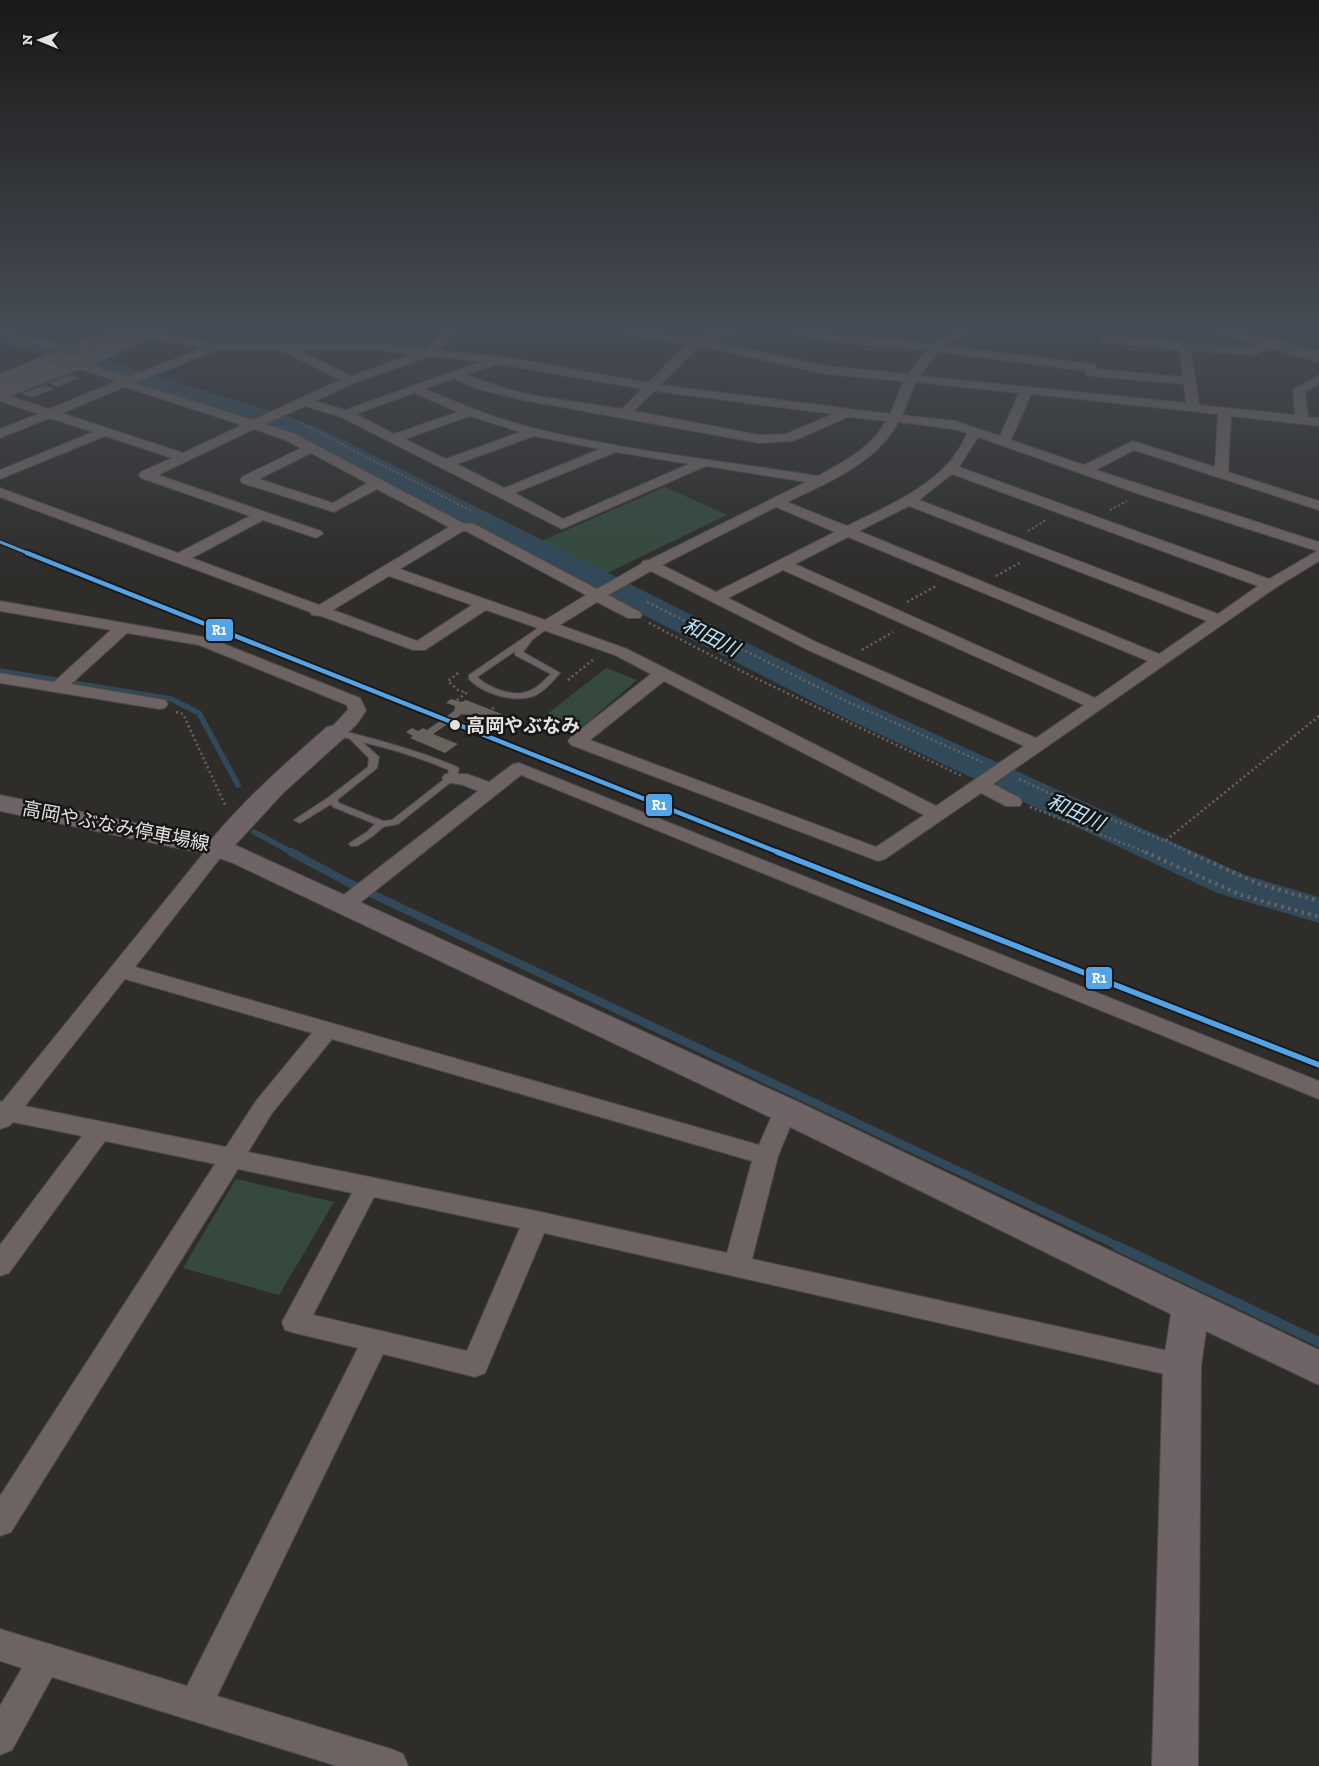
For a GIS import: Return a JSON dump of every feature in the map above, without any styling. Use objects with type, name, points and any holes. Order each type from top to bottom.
[{"type":"street","points":[[40,409],[182,457]]},
{"type":"street","points":[[0,434],[60,409]]},
{"type":"street","points":[[214,409],[257,423],[288,436],[460,526],[469,527],[634,615]]},
{"type":"street","points":[[284,409],[146,475],[316,534]]},
{"type":"street","points":[[330,409],[345,414],[394,438],[504,493],[562,525],[704,462]]},
{"type":"street","points":[[345,414],[358,409]]},
{"type":"street","points":[[463,409],[533,432],[615,448],[818,480]]},
{"type":"street","points":[[603,409],[759,439],[788,438],[847,413]]},
{"type":"street","points":[[625,413],[629,409]]},
{"type":"street","points":[[820,409],[955,425],[1144,491],[1319,547]]},
{"type":"street","points":[[547,626],[648,564],[818,480],[866,452],[883,437],[896,419],[900,409]]},
{"type":"street","points":[[1004,441],[1018,409]]},
{"type":"street","points":[[1208,409],[1319,422]]},
{"type":"street","points":[[1301,409],[1302,420]]},
{"type":"street","points":[[1221,474],[1225,411]]},
{"type":"street","points":[[394,438],[469,412]]},
{"type":"street","points":[[0,475],[106,431]]},
{"type":"street","points":[[716,598],[908,501],[937,481],[964,452],[974,431]]},
{"type":"street","points":[[445,464],[533,432]]},
{"type":"street","points":[[1085,470],[1133,446],[1319,506]]},
{"type":"street","points":[[311,448],[248,480],[334,508],[378,483]]},
{"type":"street","points":[[504,493],[615,448]]},
{"type":"street","points":[[949,468],[1270,585]]},
{"type":"street","points":[[0,492],[318,612],[420,648],[484,604]]},
{"type":"street","points":[[908,501],[1219,620]]},
{"type":"street","points":[[775,502],[1160,660]]},
{"type":"street","points":[[178,558],[262,515]]},
{"type":"street","points":[[318,612],[460,526]]},
{"type":"street","points":[[663,673],[578,741],[878,855],[1095,704],[1270,585],[1319,555]]},
{"type":"street","points":[[648,564],[844,660],[1036,745]]},
{"type":"street","points":[[783,564],[1095,704]]},
{"type":"street","points":[[388,570],[621,652],[935,814]]},
{"type":"street","points":[[0,606],[203,641],[344,696],[354,702],[357,710],[345,736]]},
{"type":"street","points":[[57,688],[123,628]]},
{"type":"street","points":[[0,678],[158,704]]},
{"type":"street","name":"高岡やぶなみ停車場線","points":[[0,802],[218,848],[240,819],[278,781],[345,736]]},
{"type":"street","points":[[349,901],[519,768],[1319,1090]]},
{"type":"street","points":[[451,778],[467,780],[491,790]]},
{"type":"street","points":[[979,783],[1013,802]]},
{"type":"street","points":[[3,1114],[218,848],[349,901],[1319,1368]]},
{"type":"street","points":[[120,970],[766,1156]]},
{"type":"street","points":[[4,1510],[264,1107],[327,1030]]},
{"type":"street","points":[[737,1266],[766,1156],[785,1110]]},
{"type":"street","points":[[3,1114],[100,1129],[233,1156],[536,1221],[1182,1366]]},
{"type":"street","points":[[0,1265],[100,1129]]},
{"type":"street","points":[[368,1186],[296,1322],[476,1365],[536,1221]]},
{"type":"street","points":[[1175,1766],[1182,1366],[1191,1306]]},
{"type":"street","points":[[196,1704],[376,1341]]},
{"type":"street","points":[[0,1645],[196,1704],[391,1766]]},
{"type":"street","points":[[0,1738],[45,1659]]},
{"type":"lane","points":[[530,638],[518,653],[537,660],[556,673],[538,690],[527,696],[508,695],[476,682],[472,677],[547,626]]},
{"type":"lane","points":[[332,799],[336,805],[381,823],[395,822],[451,778],[454,769],[431,758],[413,755],[384,745],[345,736]]},
{"type":"lane","points":[[299,820],[332,799],[372,768],[374,757],[345,736]]},
{"type":"lane","points":[[354,844],[370,834],[381,823]]},
{"type":"path","points":[[1093,520],[1144,491]]},
{"type":"path","points":[[1010,541],[1064,510]]},
{"type":"path","points":[[979,586],[1039,552]]},
{"type":"path","points":[[890,612],[954,575]]},
{"type":"path","points":[[634,615],[751,676],[979,783]]},
{"type":"path","points":[[844,660],[911,622]]},
{"type":"path","points":[[417,741],[424,735],[464,708],[470,704],[490,712],[485,718],[464,708],[453,703],[466,693]]},
{"type":"path","points":[[158,704],[183,714],[226,807]]},
{"type":"path","points":[[424,735],[435,729]]},
{"type":"path","points":[[414,732],[450,744],[444,748]]},
{"type":"path","points":[[1013,802],[1038,809],[1151,854],[1241,895],[1319,917]]},
{"type":"path","points":[[1165,841],[1259,884],[1319,901]]},
{"type":"green space","points":[[665,487],[727,515],[603,575],[539,542]]},
{"type":"green space","points":[[606,668],[637,680],[581,728],[546,715]]},
{"type":"green space","points":[[236,1179],[334,1202],[279,1295],[183,1268]]},
{"type":"building","points":[[451,699],[462,702],[466,700],[507,716],[498,723],[462,714],[433,734],[458,744],[445,753],[410,738],[413,736],[406,732],[412,728],[418,731],[423,728],[427,730],[454,711],[455,706],[446,703]]},
{"type":"waterway","name":"和田川","points":[[240,409],[281,422],[316,437],[855,710],[1231,884],[1319,910]]},
{"type":"waterway","points":[[0,671],[171,699],[199,713],[238,785]]},
{"type":"waterway","points":[[254,832],[293,853]]},
{"type":"waterway","points":[[291,852],[351,884],[1120,1247]]},
{"type":"waterway","points":[[1117,1246],[1319,1342]]},
{"type":"transit line","name":"R1","points":[[0,542],[453,724],[1319,1065]]},
{"type":"place","name":"高岡やぶなみ","points":[[455,725]]}]
